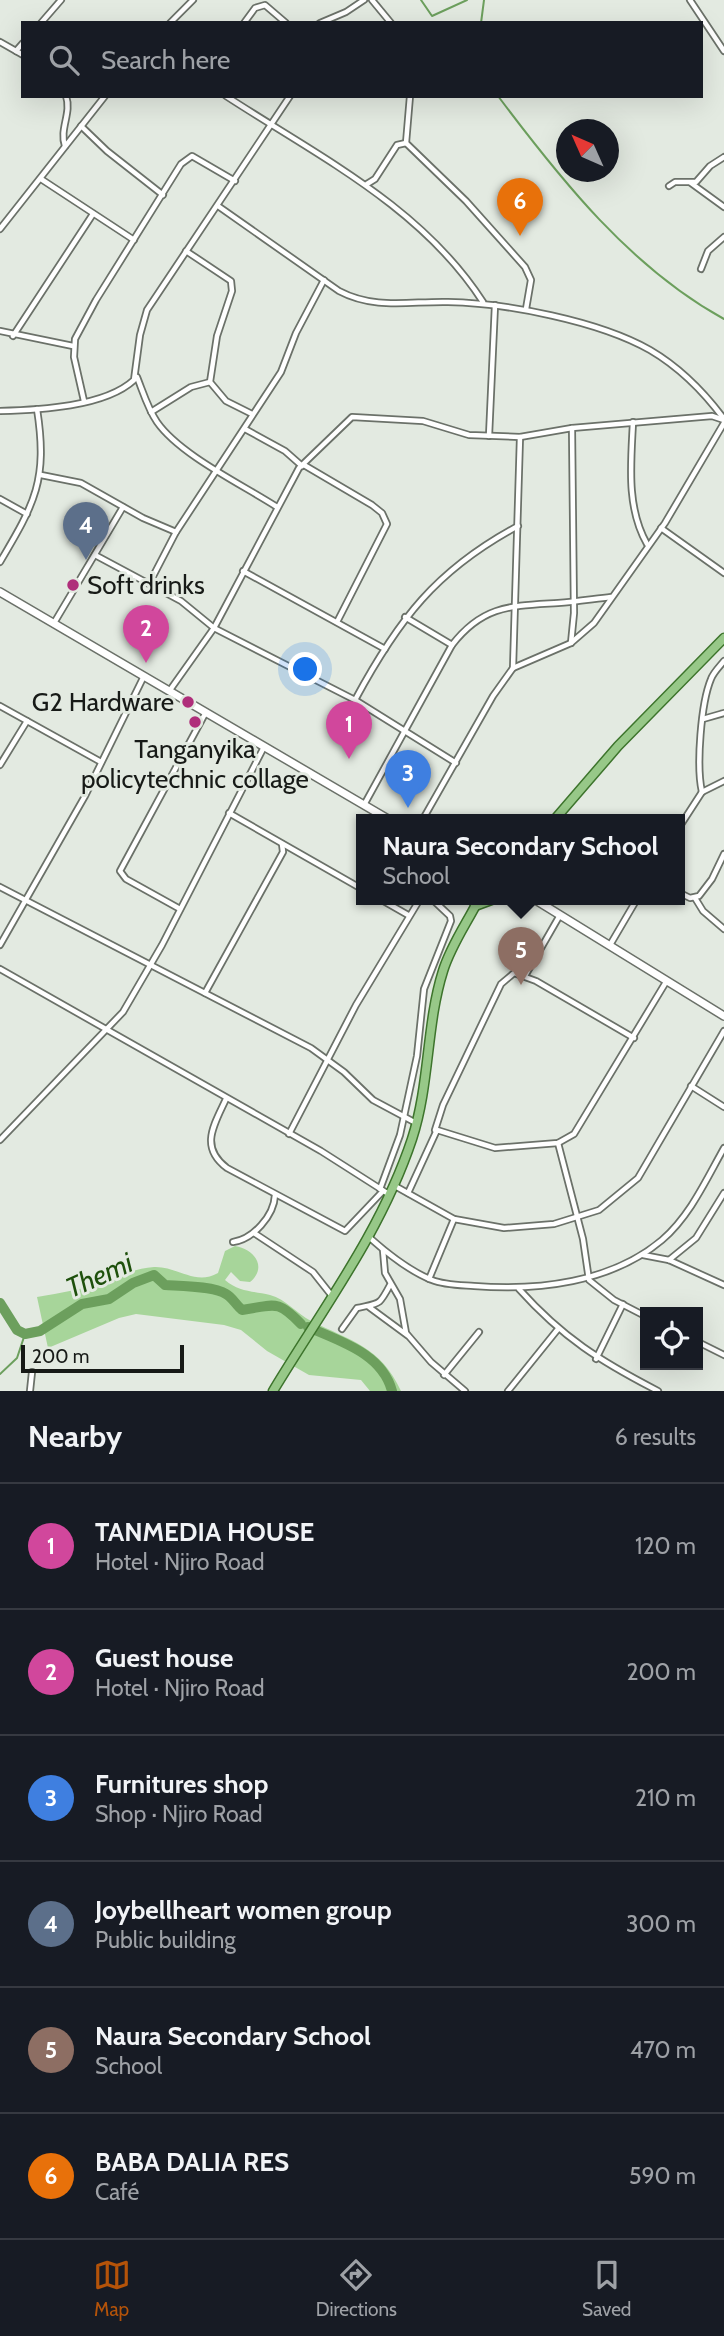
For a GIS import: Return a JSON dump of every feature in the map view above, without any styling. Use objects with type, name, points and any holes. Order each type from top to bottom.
[{"type":"main road","points":[[559,814],[618,746],[724,638]]},
{"type":"main road","points":[[273,1391],[370,1238],[385,1192],[395,1186],[417,1123],[442,973],[450,951],[476,905]]},
{"type":"street","points":[[43,21],[61,0]]},
{"type":"street","points":[[172,21],[193,0]]},
{"type":"street","points":[[325,21],[346,12],[363,0]]},
{"type":"street","points":[[372,0],[389,21]]},
{"type":"street","points":[[690,0],[724,51]]},
{"type":"street","points":[[245,21],[255,8],[265,5],[284,21]]},
{"type":"street","points":[[0,42],[21,54]]},
{"type":"street","points":[[16,51],[21,45]]},
{"type":"street","points":[[65,146],[63,138],[68,107],[66,98]]},
{"type":"street","points":[[0,229],[103,98]]},
{"type":"street","points":[[229,98],[367,184],[426,234],[484,303]]},
{"type":"street","points":[[277,507],[217,471],[167,433],[151,412],[137,377],[138,348],[147,310],[289,98]]},
{"type":"street","points":[[406,143],[410,98]]},
{"type":"street","points":[[81,126],[163,195]]},
{"type":"street","points":[[367,184],[375,179],[397,145],[406,143]]},
{"type":"street","points":[[406,143],[466,201],[525,267],[531,281],[526,309]]},
{"type":"street","points":[[83,401],[73,346],[96,300],[188,156],[205,162],[235,181]]},
{"type":"street","points":[[691,183],[724,157]]},
{"type":"street","points":[[41,179],[134,240]]},
{"type":"street","points":[[669,186],[675,182],[691,183],[724,207]]},
{"type":"street","points":[[218,206],[349,296],[374,304],[484,303],[526,309],[650,350],[697,386],[724,421]]},
{"type":"street","points":[[13,336],[93,214]]},
{"type":"street","points":[[701,269],[708,250],[724,237]]},
{"type":"street","points":[[186,251],[231,281],[233,291],[217,335],[210,382],[226,401],[252,414]]},
{"type":"street","points":[[149,584],[176,532],[287,362],[296,332],[324,280]]},
{"type":"street","points":[[489,436],[495,305]]},
{"type":"street","points":[[0,331],[13,336],[73,346]]},
{"type":"street","points":[[0,411],[37,409],[111,395],[137,377]]},
{"type":"street","points":[[151,412],[191,387],[210,382]]},
{"type":"street","points":[[0,562],[27,514],[41,475],[37,409]]},
{"type":"street","points":[[170,690],[214,628],[277,507],[303,465],[352,417],[423,421],[469,435],[520,437],[633,422],[712,416],[724,421]]},
{"type":"street","points":[[426,814],[493,696],[513,668],[571,643],[594,624],[647,544],[661,528],[724,421]]},
{"type":"street","points":[[633,422],[631,481],[635,519],[647,544]]},
{"type":"street","points":[[571,643],[574,628],[572,601],[575,574],[572,428]]},
{"type":"street","points":[[245,429],[285,451],[303,465],[382,513],[387,524],[337,622]]},
{"type":"street","points":[[513,668],[520,437]]},
{"type":"street","points":[[41,475],[81,483],[176,532]]},
{"type":"street","points":[[0,499],[27,514]]},
{"type":"street","points":[[53,624],[123,507]]},
{"type":"street","points":[[355,700],[405,617],[424,594],[458,564],[518,526]]},
{"type":"street","points":[[661,528],[724,573]]},
{"type":"street","points":[[95,555],[181,601],[214,628],[355,700],[456,763]]},
{"type":"street","points":[[243,571],[385,649]]},
{"type":"street","points":[[0,592],[379,814]]},
{"type":"street","points":[[364,805],[453,645],[472,624],[486,614],[516,605],[611,597]]},
{"type":"street","points":[[405,617],[453,645]]},
{"type":"street","points":[[702,792],[699,756],[703,719],[710,679],[724,661]]},
{"type":"street","points":[[0,944],[144,676]]},
{"type":"street","points":[[0,706],[100,762]]},
{"type":"street","points":[[180,909],[126,879],[120,871],[197,733],[206,711]]},
{"type":"street","points":[[703,719],[724,713]]},
{"type":"street","points":[[0,765],[27,721]]},
{"type":"street","points":[[0,1140],[104,1028],[123,1012],[264,747]]},
{"type":"street","points":[[685,818],[702,792],[724,781]]},
{"type":"street","points":[[229,813],[356,886]]},
{"type":"street","points":[[205,993],[283,852],[282,844]]},
{"type":"street","points":[[695,898],[712,879],[724,854]]},
{"type":"street","points":[[0,887],[327,1058],[373,1100],[417,1123]]},
{"type":"street","points":[[685,895],[695,898],[704,911],[724,929]]},
{"type":"street","points":[[390,905],[408,915]]},
{"type":"street","points":[[289,1134],[327,1058],[416,905]]},
{"type":"street","points":[[226,1099],[210,1134],[215,1157],[227,1168],[345,1231],[385,1192],[417,1056],[424,989],[451,921],[450,916],[438,905]]},
{"type":"street","points":[[544,905],[666,982],[723,1013]]},
{"type":"street","points":[[610,946],[634,905]]},
{"type":"street","points":[[525,976],[561,915]]},
{"type":"street","points":[[0,970],[289,1134],[385,1192]]},
{"type":"street","points":[[408,1193],[435,1131],[443,1105],[501,984],[514,973],[525,976],[634,1038]]},
{"type":"street","points":[[435,1131],[495,1148],[558,1143],[575,1134],[666,982]]},
{"type":"street","points":[[395,1186],[454,1219],[504,1228],[576,1219],[607,1206],[633,1184],[724,1031]]},
{"type":"street","points":[[691,1086],[724,1107]]},
{"type":"street","points":[[558,1143],[590,1283],[640,1313]]},
{"type":"street","points":[[370,1238],[429,1279],[519,1288],[590,1277],[643,1255],[679,1224],[724,1148]]},
{"type":"street","points":[[669,1260],[696,1238],[724,1193]]},
{"type":"street","points":[[233,1242],[245,1240],[254,1233],[273,1207],[275,1195]]},
{"type":"street","points":[[429,1279],[454,1219]]},
{"type":"street","points":[[254,1233],[313,1272],[333,1297]]},
{"type":"street","points":[[383,1249],[390,1284],[400,1300],[404,1328],[444,1376],[465,1391]]},
{"type":"street","points":[[643,1255],[669,1260],[724,1284]]},
{"type":"street","points":[[342,1329],[357,1308],[381,1302],[390,1284]]},
{"type":"street","points":[[519,1288],[558,1329],[596,1359],[658,1391]]},
{"type":"street","points":[[596,1359],[623,1304]]},
{"type":"street","points":[[368,1307],[410,1337]]},
{"type":"street","points":[[508,1391],[558,1329]]},
{"type":"street","points":[[444,1376],[479,1332]]},
{"type":"street","points":[[703,1344],[724,1355]]},
{"type":"street","points":[[30,1391],[32,1372]]},
{"type":"green space","points":[[235,1246],[253,1255],[258,1270],[250,1282],[240,1281],[231,1272],[225,1280],[241,1289],[276,1297],[311,1321],[364,1347],[384,1364],[401,1391],[370,1391],[361,1380],[309,1375],[267,1351],[241,1330],[224,1325],[136,1314],[119,1318],[48,1348],[37,1297],[90,1286],[154,1267],[194,1277],[210,1276],[218,1273],[225,1251]]},
{"type":"waterway","points":[[421,0],[432,16],[467,0]]},
{"type":"waterway","points":[[481,21],[484,0]]},
{"type":"waterway","points":[[500,98],[573,190],[628,248],[690,298],[724,319]]},
{"type":"waterway","name":"Themi","points":[[0,1303],[17,1330],[25,1334],[40,1331],[82,1304],[109,1299],[133,1283],[154,1275],[165,1285],[221,1291],[242,1310],[280,1307],[301,1324]]},
{"type":"waterway","name":"Themi","points":[[308,1327],[346,1343],[369,1358],[387,1378],[392,1391]]},
{"type":"waterway","points":[[0,1374],[17,1358],[25,1334]]},
{"type":"place","name":"BABA DALIA RES","points":[[520,236]]},
{"type":"place","name":"Joybellheart women group","points":[[86,560]]},
{"type":"place","name":"Soft drinks","points":[[73,585]]},
{"type":"place","name":"Guest house","points":[[146,663]]},
{"type":"place","name":"G2 Hardware","points":[[188,702]]},
{"type":"place","name":"Tanganyika policytechnic collage","points":[[195,722]]},
{"type":"place","name":"TANMEDIA HOUSE","points":[[349,759]]},
{"type":"place","name":"Furnitures shop","points":[[408,808]]},
{"type":"place","name":"Naura Secondary School","points":[[521,985]]}]
